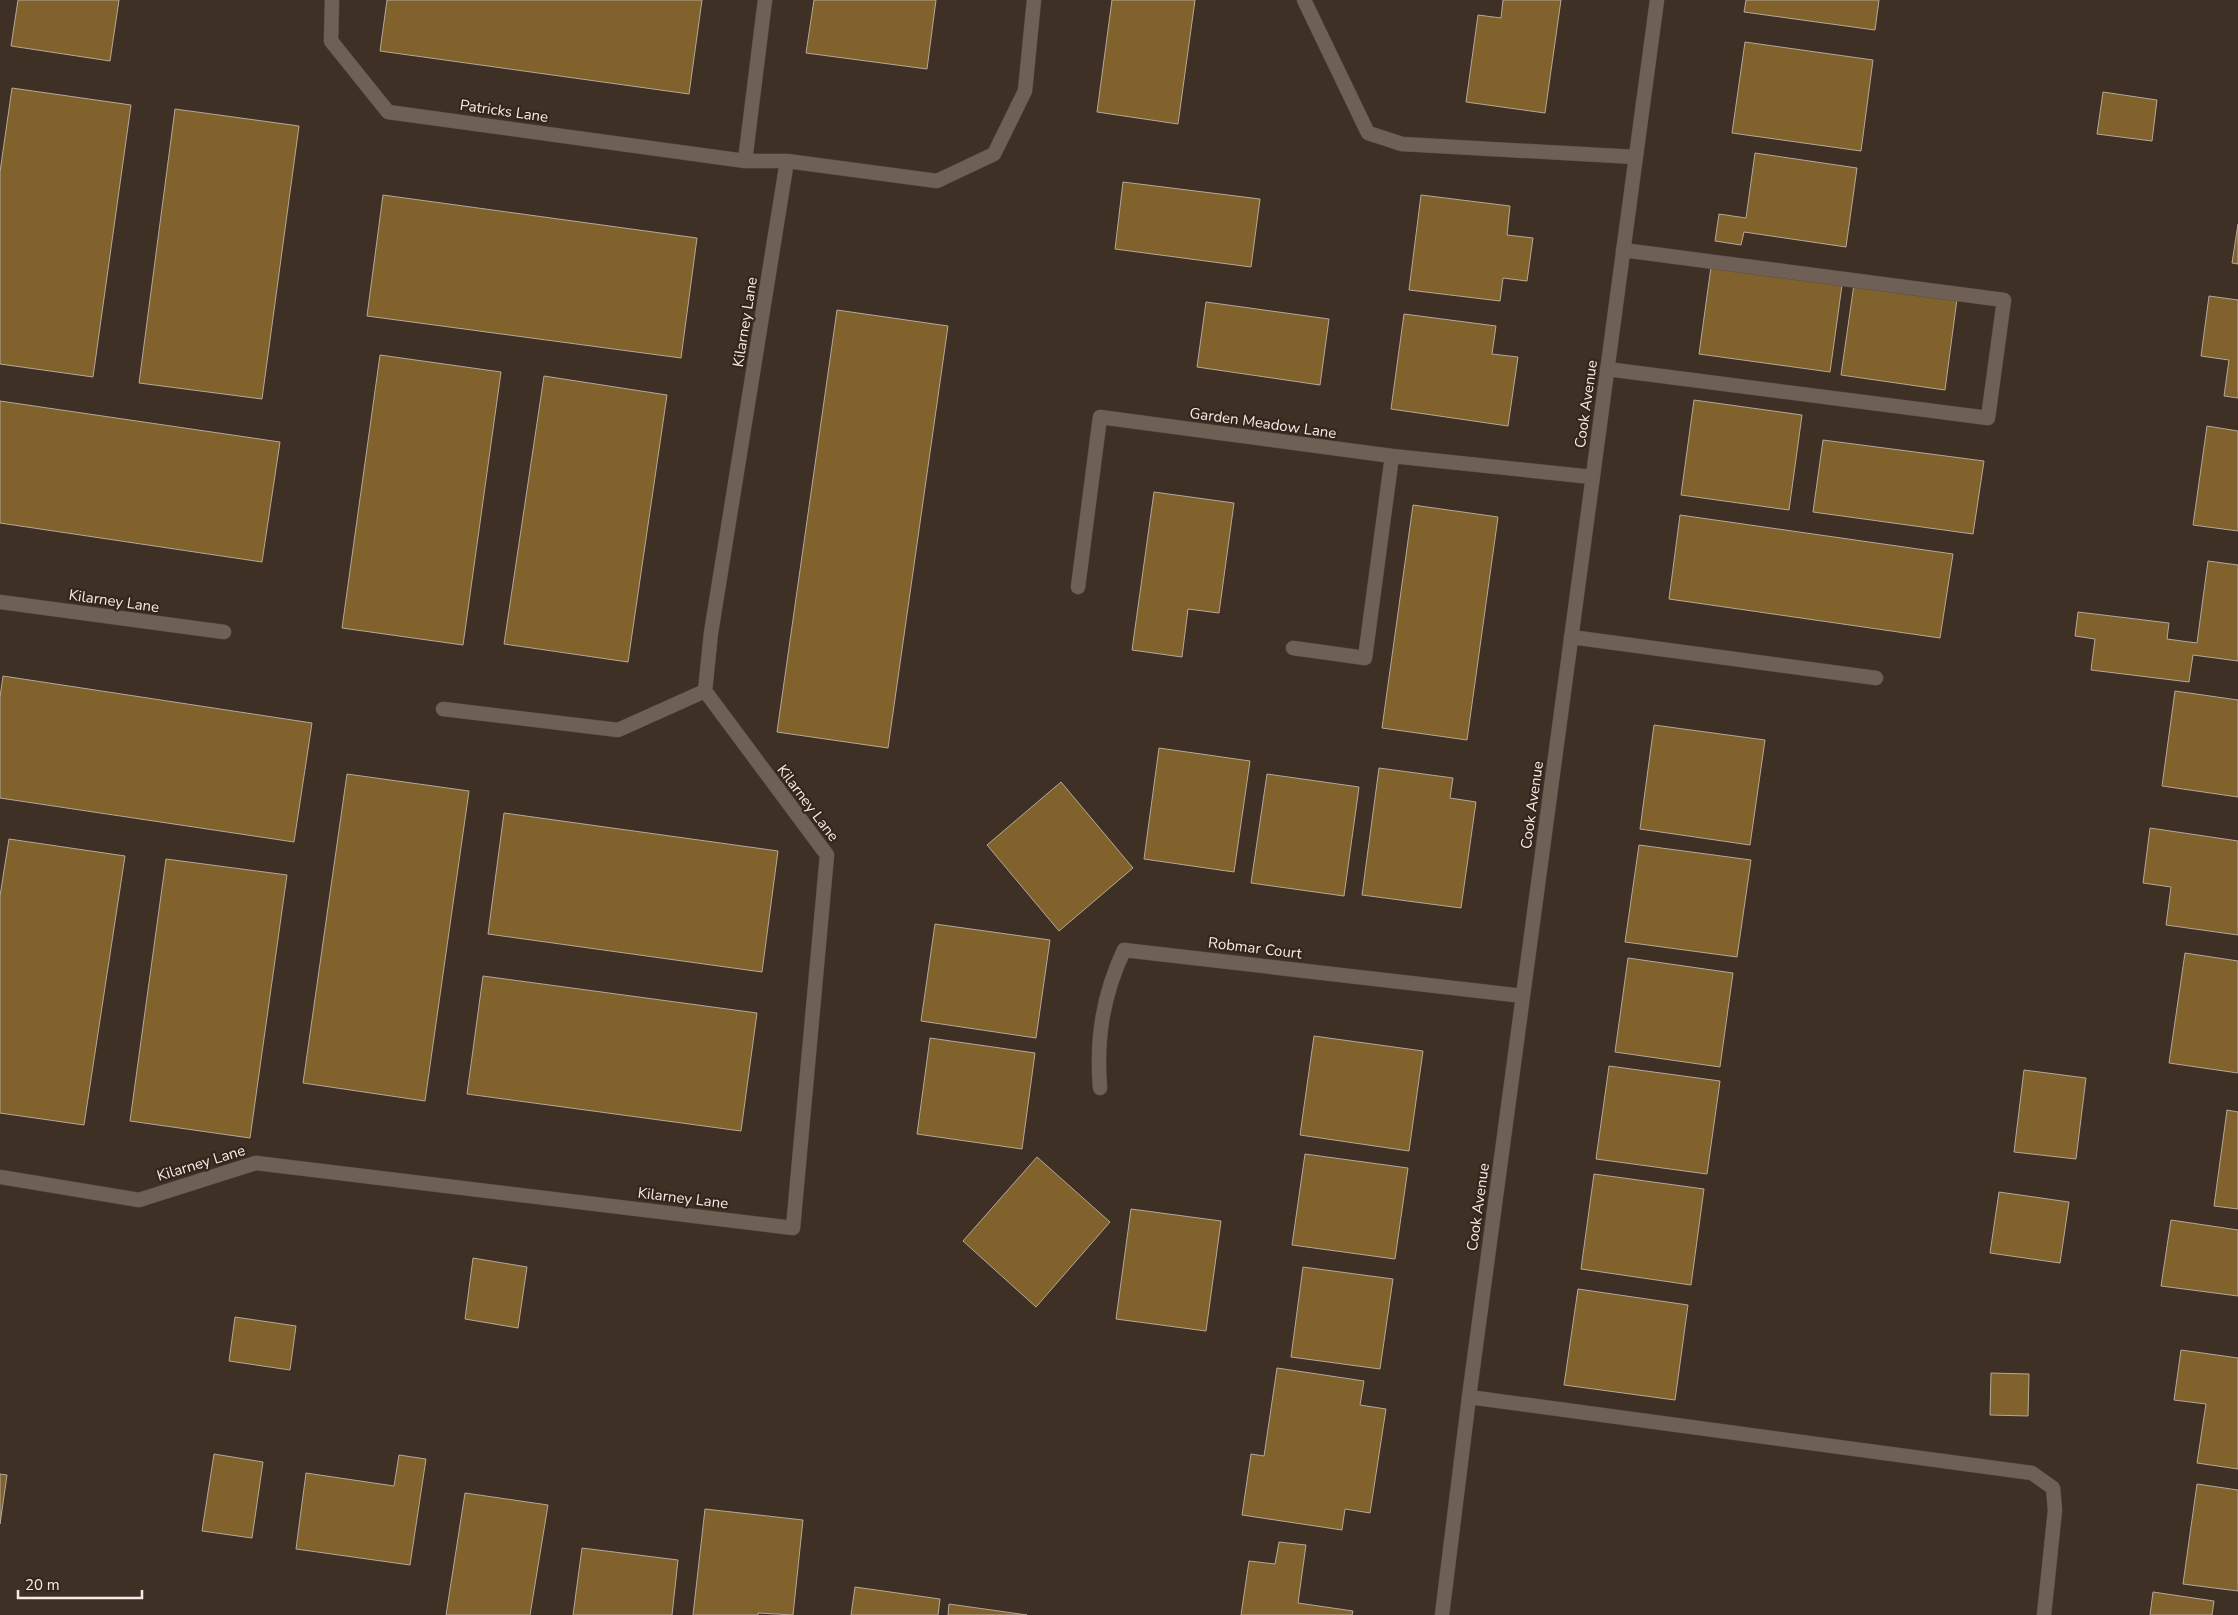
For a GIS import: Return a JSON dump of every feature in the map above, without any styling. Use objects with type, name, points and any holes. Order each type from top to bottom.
[{"type":"street","name":"Patricks Lane","points":[[332,0],[331,41],[388,112],[745,161]]},
{"type":"street","points":[[765,0],[745,161],[787,161],[937,181],[994,154],[1025,91],[1034,0]]},
{"type":"street","points":[[1304,0],[1368,132],[1402,144],[1635,157]]},
{"type":"street","name":"Cook Avenue","points":[[1442,1615],[1469,1397],[1657,0]]},
{"type":"street","name":"Kilarney Lane","points":[[0,1177],[139,1200],[256,1163],[793,1228],[827,855],[705,691],[713,623],[787,161]]},
{"type":"street","points":[[1607,369],[1988,418],[2004,300],[1623,250]]},
{"type":"street","name":"Garden Meadow Lane","points":[[1078,587],[1100,417],[1392,456],[1592,477]]},
{"type":"street","points":[[1293,648],[1365,658],[1392,456]]},
{"type":"street","name":"Kilarney Lane","points":[[0,602],[224,632]]},
{"type":"street","points":[[1571,637],[1876,678]]},
{"type":"street","points":[[443,709],[618,730],[705,691]]},
{"type":"street","name":"Robmar Court","points":[[1100,1088],[1098,1058],[1104,1002],[1112,975],[1124,950],[1523,996]]},
{"type":"street","points":[[1469,1397],[2032,1473],[2053,1488],[2055,1503],[2044,1615]]},
{"type":"building","points":[[18,0],[119,0],[110,61],[11,46]]},
{"type":"building","points":[[387,0],[702,0],[689,94],[380,51]]},
{"type":"building","points":[[814,0],[936,0],[927,69],[806,53]]},
{"type":"building","points":[[1112,0],[1195,0],[1178,124],[1097,112]]},
{"type":"building","points":[[1503,0],[1561,0],[1545,113],[1466,102],[1478,15],[1501,18]]},
{"type":"building","points":[[1746,0],[1879,0],[1875,30],[1744,12]]},
{"type":"building","points":[[1745,42],[1873,60],[1861,151],[1732,133]]},
{"type":"building","points":[[12,88],[131,105],[93,377],[0,364],[0,172]]},
{"type":"building","points":[[2103,92],[2157,100],[2152,141],[2097,134]]},
{"type":"building","points":[[175,109],[299,126],[262,399],[139,383]]},
{"type":"building","points":[[1755,153],[1857,168],[1846,247],[1744,232],[1741,245],[1715,241],[1719,214],[1746,218]]},
{"type":"building","points":[[1123,182],[1260,199],[1251,267],[1115,249]]},
{"type":"building","points":[[383,195],[697,238],[681,358],[367,316]]},
{"type":"building","points":[[1421,195],[1510,206],[1507,235],[1533,238],[1527,281],[1503,278],[1500,301],[1409,290]]},
{"type":"building","points":[[2238,224],[2238,264],[2232,263]]},
{"type":"building","points":[[1711,267],[1842,285],[1830,372],[1699,354]]},
{"type":"building","points":[[1854,284],[1957,299],[1945,390],[1841,375]]},
{"type":"building","points":[[2209,296],[2238,300],[2238,398],[2224,396],[2229,360],[2201,356]]},
{"type":"building","points":[[1206,302],[1329,319],[1320,385],[1197,367]]},
{"type":"building","points":[[837,310],[948,326],[888,748],[777,732]]},
{"type":"building","points":[[1404,314],[1496,326],[1492,354],[1518,357],[1508,426],[1391,409]]},
{"type":"building","points":[[380,355],[501,372],[463,645],[342,628]]},
{"type":"building","points":[[544,376],[667,395],[628,662],[504,644]]},
{"type":"building","points":[[1694,400],[1802,415],[1789,510],[1681,495]]},
{"type":"building","points":[[0,401],[280,442],[262,562],[0,523]]},
{"type":"building","points":[[2207,426],[2238,431],[2238,531],[2193,525]]},
{"type":"building","points":[[1823,440],[1984,461],[1973,534],[1813,512]]},
{"type":"building","points":[[1154,492],[1234,503],[1219,613],[1188,609],[1182,657],[1132,650]]},
{"type":"building","points":[[1413,505],[1498,517],[1467,740],[1382,728]]},
{"type":"building","points":[[1680,515],[1953,554],[1940,638],[1669,599]]},
{"type":"building","points":[[2208,561],[2238,565],[2238,661],[2193,655],[2189,682],[2091,670],[2095,639],[2075,636],[2078,612],[2169,623],[2167,639],[2197,643]]},
{"type":"building","points":[[3,676],[312,723],[294,842],[0,798],[0,697]]},
{"type":"building","points":[[2175,691],[2238,700],[2238,797],[2162,786]]},
{"type":"building","points":[[1654,725],[1765,740],[1750,845],[1640,829]]},
{"type":"building","points":[[1159,748],[1250,761],[1234,872],[1144,859]]},
{"type":"building","points":[[1379,768],[1453,778],[1450,798],[1476,802],[1461,908],[1362,895]]},
{"type":"building","points":[[347,774],[469,791],[425,1101],[303,1083]]},
{"type":"building","points":[[1267,774],[1359,787],[1344,896],[1251,883]]},
{"type":"building","points":[[1061,782],[1133,868],[1059,931],[987,845]]},
{"type":"building","points":[[504,813],[778,851],[762,972],[488,934]]},
{"type":"building","points":[[2150,828],[2238,841],[2238,935],[2166,925],[2171,887],[2143,883]]},
{"type":"building","points":[[9,839],[125,856],[84,1125],[0,1113],[0,896]]},
{"type":"building","points":[[1639,845],[1751,860],[1737,957],[1625,942]]},
{"type":"building","points":[[166,859],[287,875],[250,1138],[130,1121]]},
{"type":"building","points":[[935,924],[1050,940],[1036,1038],[921,1021]]},
{"type":"building","points":[[2185,953],[2238,961],[2238,1073],[2169,1063]]},
{"type":"building","points":[[1628,958],[1733,973],[1720,1067],[1615,1052]]},
{"type":"building","points":[[483,976],[757,1013],[741,1131],[467,1094]]},
{"type":"building","points":[[1314,1036],[1423,1051],[1409,1151],[1300,1135]]},
{"type":"building","points":[[930,1038],[1035,1053],[1022,1149],[917,1134]]},
{"type":"building","points":[[1609,1066],[1720,1081],[1707,1174],[1596,1159]]},
{"type":"building","points":[[2024,1070],[2086,1078],[2076,1159],[2014,1152]]},
{"type":"building","points":[[2227,1110],[2238,1112],[2238,1209],[2214,1206]]},
{"type":"building","points":[[1305,1154],[1408,1168],[1395,1259],[1292,1245]]},
{"type":"building","points":[[1037,1157],[1110,1222],[1036,1307],[963,1241]]},
{"type":"building","points":[[1594,1174],[1704,1189],[1691,1285],[1581,1269]]},
{"type":"building","points":[[1999,1192],[2069,1202],[2060,1263],[1990,1253]]},
{"type":"building","points":[[1131,1209],[1221,1221],[1206,1331],[1116,1319]]},
{"type":"building","points":[[2171,1220],[2238,1230],[2238,1296],[2161,1286]]},
{"type":"building","points":[[473,1258],[527,1267],[518,1328],[465,1319]]},
{"type":"building","points":[[1303,1267],[1393,1279],[1380,1369],[1291,1357]]},
{"type":"building","points":[[1578,1289],[1688,1305],[1675,1400],[1564,1385]]},
{"type":"building","points":[[235,1317],[296,1326],[290,1370],[229,1361]]},
{"type":"building","points":[[2181,1350],[2238,1358],[2238,1469],[2197,1463],[2206,1404],[2174,1400]]},
{"type":"building","points":[[1277,1368],[1364,1381],[1360,1405],[1386,1409],[1370,1513],[1345,1509],[1342,1530],[1242,1515],[1251,1454],[1264,1456]]},
{"type":"building","points":[[1991,1373],[2029,1374],[2028,1416],[1990,1415]]},
{"type":"building","points":[[214,1454],[263,1462],[252,1538],[202,1531]]},
{"type":"building","points":[[399,1455],[426,1459],[410,1565],[296,1549],[306,1473],[394,1486]]},
{"type":"building","points":[[0,1474],[7,1475],[0,1524]]},
{"type":"building","points":[[2197,1484],[2238,1490],[2238,1591],[2183,1584]]},
{"type":"building","points":[[465,1493],[548,1505],[530,1615],[446,1615]]},
{"type":"building","points":[[705,1509],[803,1520],[793,1615],[758,1613],[758,1615],[693,1615]]},
{"type":"building","points":[[1279,1542],[1306,1545],[1298,1603],[1353,1611],[1352,1615],[1241,1615],[1249,1561],[1275,1564]]},
{"type":"building","points":[[582,1548],[678,1560],[672,1615],[573,1615]]},
{"type":"building","points":[[855,1587],[940,1599],[938,1615],[851,1615]]},
{"type":"building","points":[[2153,1592],[2214,1601],[2212,1615],[2150,1615]]},
{"type":"building","points":[[949,1604],[1027,1615],[948,1615]]}]
